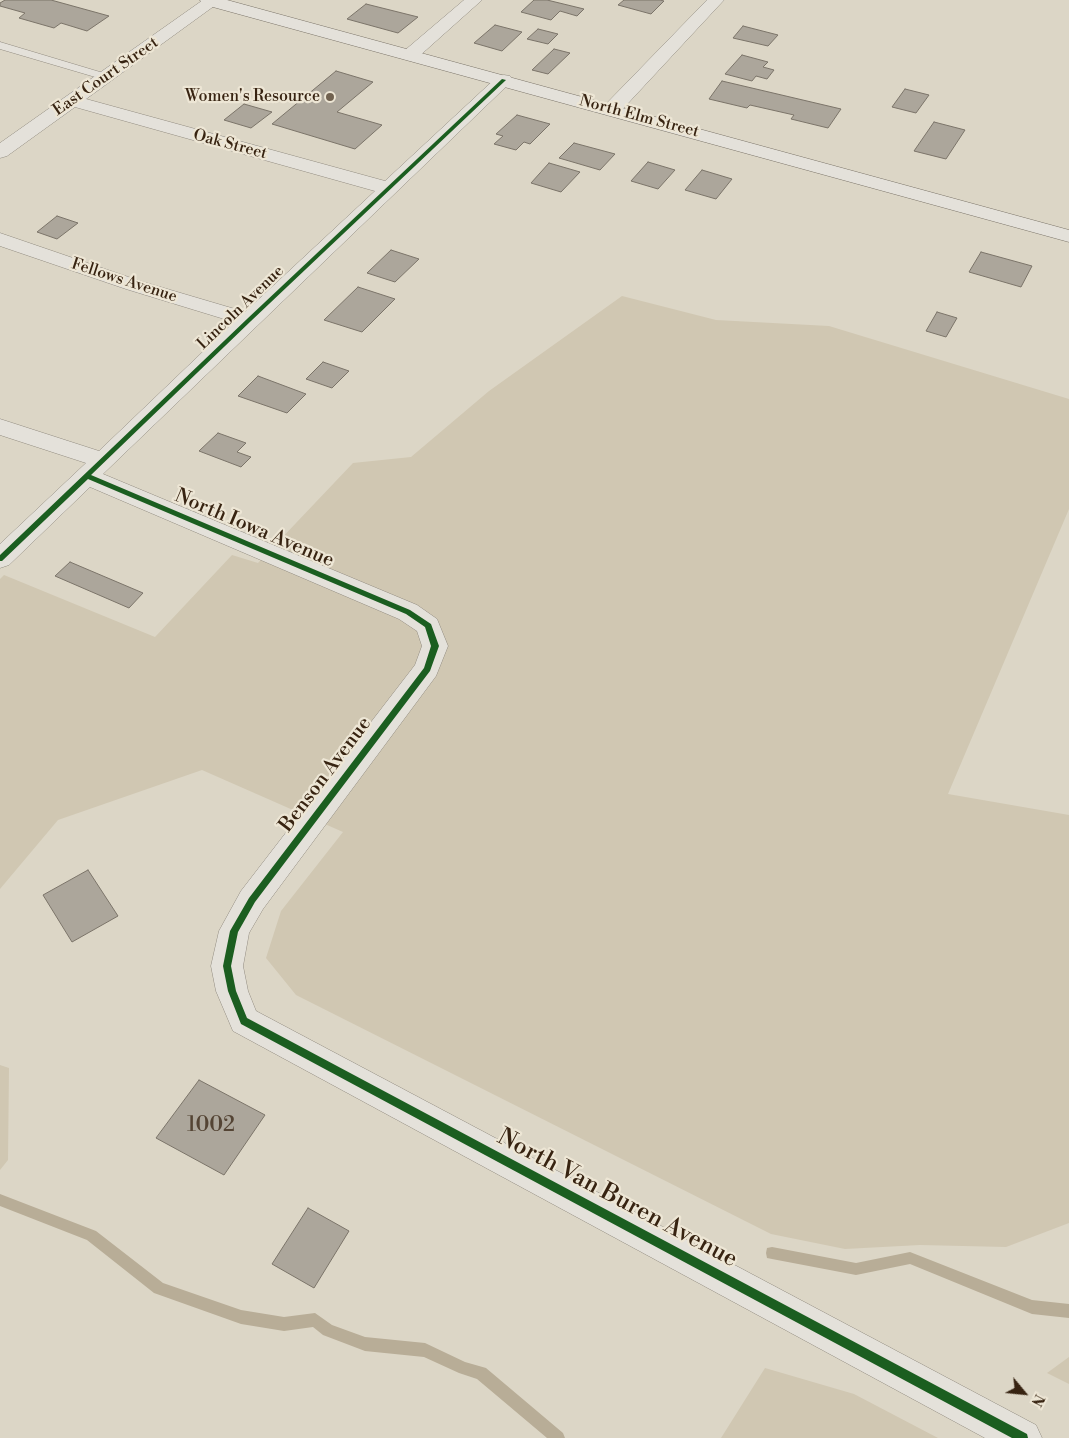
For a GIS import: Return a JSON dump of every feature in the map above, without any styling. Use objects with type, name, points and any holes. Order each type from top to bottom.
[{"type":"street","points":[[410,55],[474,0]]},
{"type":"street","points":[[612,110],[716,0]]},
{"type":"street","name":"North Elm Street","points":[[210,1],[1069,236]]},
{"type":"street","name":"East Court Street","points":[[0,152],[210,1]]},
{"type":"street","name":"Lincoln Avenue","points":[[0,559],[249,320],[504,80]]},
{"type":"street","name":"Oak Street","points":[[72,101],[388,188]]},
{"type":"street","name":"Fellows Avenue","points":[[0,239],[133,285],[249,320]]},
{"type":"street","name":"North Iowa Avenue","points":[[0,426],[408,612]]},
{"type":"street","name":"Benson Avenue","points":[[227,966],[234,931],[252,900],[427,669],[435,646],[428,626],[408,612]]},
{"type":"street","name":"North Van Buren Avenue","points":[[227,966],[232,991],[244,1021],[1023,1438]]},
{"type":"lane","points":[[0,45],[106,77]]},
{"type":"shaded area","points":[[622,296],[716,320],[829,326],[1069,399],[1069,509],[948,794],[1069,815],[1069,1223],[1006,1247],[920,1245],[845,1249],[771,1234],[296,995],[266,958],[281,911],[343,832],[202,770],[58,820],[0,889],[0,579],[4,575],[155,637],[232,555],[258,563],[353,463],[411,457],[489,391]]},
{"type":"shaded area","points":[[0,1065],[9,1068],[8,1160],[0,1170]]},
{"type":"shaded area","points":[[1069,1357],[1069,1384],[1047,1373]]},
{"type":"shaded area","points":[[765,1368],[854,1394],[938,1438],[721,1438]]},
{"type":"building","points":[[5,0],[51,0],[109,16],[87,31],[61,23],[54,28],[19,18],[25,13],[0,6],[0,3]]},
{"type":"building","points":[[534,0],[547,0],[584,9],[577,16],[560,11],[551,20],[521,12]]},
{"type":"building","points":[[624,0],[664,1],[651,14],[618,5]]},
{"type":"building","points":[[366,4],[418,17],[398,33],[347,19]]},
{"type":"building","points":[[495,25],[522,32],[502,51],[474,43]]},
{"type":"building","points":[[743,26],[778,35],[768,46],[733,38]]},
{"type":"building","points":[[538,29],[558,34],[548,44],[527,39]]},
{"type":"building","points":[[554,49],[570,53],[548,74],[532,70]]},
{"type":"building","points":[[742,55],[768,62],[763,67],[774,70],[767,79],[756,76],[752,81],[725,74]]},
{"type":"building","name":"Women's Resource","points":[[336,71],[373,82],[337,112],[382,125],[355,149],[272,124]]},
{"type":"building","points":[[722,81],[841,109],[828,128],[791,119],[794,115],[750,105],[747,108],[709,99]]},
{"type":"building","points":[[905,89],[929,95],[916,113],[892,107]]},
{"type":"building","points":[[244,104],[272,112],[251,128],[224,120]]},
{"type":"building","points":[[517,115],[550,124],[530,144],[524,142],[516,150],[494,144],[503,136],[496,134]]},
{"type":"building","points":[[934,122],[965,130],[946,159],[914,151]]},
{"type":"building","points":[[574,143],[615,154],[600,170],[559,158]]},
{"type":"building","points":[[648,162],[675,170],[658,189],[631,181]]},
{"type":"building","points":[[549,163],[580,172],[561,192],[531,183]]},
{"type":"building","points":[[702,170],[732,179],[716,199],[685,190]]},
{"type":"building","points":[[57,216],[78,223],[57,239],[37,232]]},
{"type":"building","points":[[391,250],[419,259],[395,282],[367,273]]},
{"type":"building","points":[[981,252],[1032,266],[1021,287],[969,272]]},
{"type":"building","points":[[358,287],[395,299],[362,332],[324,320]]},
{"type":"building","points":[[937,312],[957,318],[946,337],[926,331]]},
{"type":"building","points":[[323,362],[349,371],[332,388],[306,379]]},
{"type":"building","points":[[258,376],[306,394],[287,413],[238,396]]},
{"type":"building","points":[[218,433],[246,443],[237,452],[251,457],[241,467],[199,451]]},
{"type":"building","points":[[70,562],[143,593],[129,608],[55,576]]},
{"type":"building","points":[[88,870],[118,916],[72,942],[43,895]]},
{"type":"building","points":[[199,1080],[265,1115],[224,1175],[156,1138]]},
{"type":"building","points":[[308,1208],[349,1231],[314,1288],[272,1264]]},
{"type":"waterway","points":[[0,1200],[91,1235],[159,1288],[241,1317],[284,1324],[315,1320],[328,1330],[365,1344],[425,1350],[464,1368],[481,1373],[558,1438]]},
{"type":"waterway","points":[[772,1253],[856,1269],[910,1258],[1032,1307],[1069,1311]]},
{"type":"cycle path","points":[[0,559],[249,320],[504,80]]},
{"type":"cycle path","points":[[87,476],[408,612],[428,626],[435,646],[427,669],[252,900],[234,931],[227,966],[232,991],[244,1021],[1023,1438]]},
{"type":"place","name":"Women's Resource","points":[[330,97]]}]
